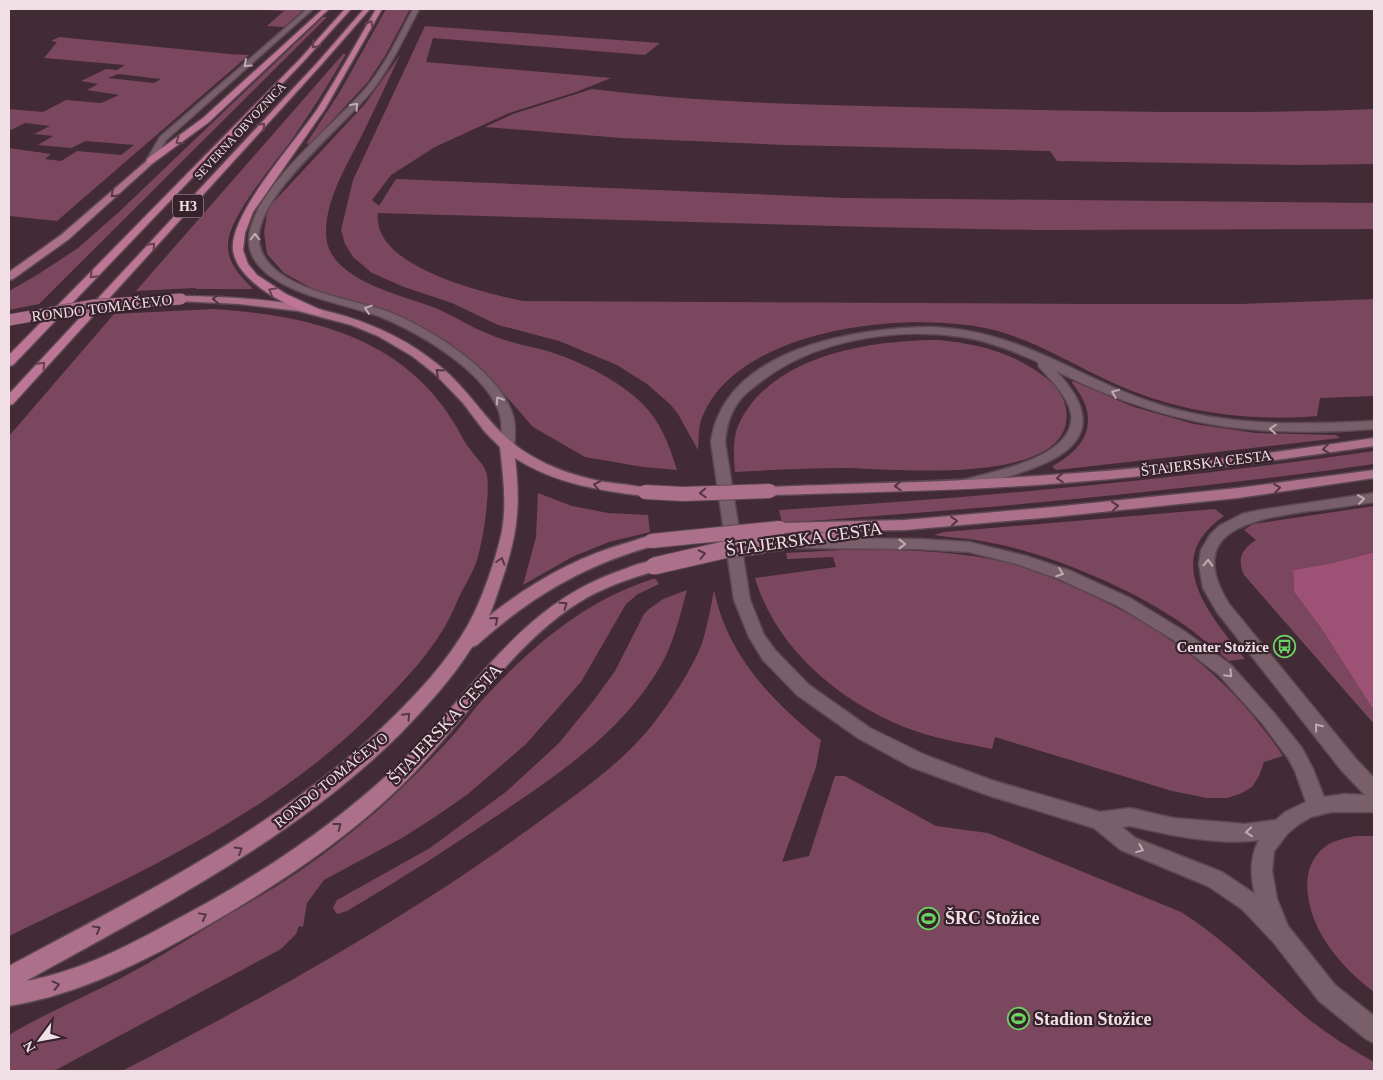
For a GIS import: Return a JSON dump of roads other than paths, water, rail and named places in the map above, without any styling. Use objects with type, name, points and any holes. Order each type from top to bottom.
[{"type":"highway","points":[[150,161],[206,120],[326,9]]},
{"type":"highway","name":"SEVERNA OBVOZNICA","points":[[9,362],[348,9]]},
{"type":"highway","name":"SEVERNA OBVOZNICA","points":[[9,401],[319,64],[367,9]]},
{"type":"highway","points":[[316,312],[262,285],[249,274],[241,261],[237,238],[240,225],[248,212],[320,109],[379,9]]},
{"type":"main road","points":[[9,277],[64,238],[150,161]]},
{"type":"main road","name":"RONDO TOMAČEVO","points":[[9,320],[94,305],[181,299],[248,301],[316,312],[363,325],[393,339],[417,354],[453,385],[492,432],[507,446],[512,484],[510,524],[502,556],[484,610],[459,652],[436,684],[371,750],[283,821],[207,868],[9,978]]},
{"type":"main road","name":"ŠTAJERSKA CESTA","points":[[507,446],[545,467],[593,485],[645,492],[683,494],[964,484],[1090,476],[1250,459],[1374,442]]},
{"type":"main road","name":"ŠTAJERSKA CESTA","points":[[459,652],[493,621],[555,578],[602,554],[651,540],[781,535],[1158,502],[1374,474]]},
{"type":"main road","name":"ŠTAJERSKA CESTA","points":[[9,995],[64,984],[118,961],[254,887],[360,810],[392,782],[421,755],[490,674],[541,622],[564,604],[586,591],[629,573],[781,535]]},
{"type":"street","points":[[150,161],[164,139],[310,9]]},
{"type":"street","points":[[416,9],[392,56],[371,88],[277,187],[263,207],[255,228],[256,253],[261,262],[271,271],[307,292],[384,315],[416,329],[448,349],[476,372],[498,397],[508,414],[510,429],[507,446]]},
{"type":"street","points":[[1374,425],[1280,429],[1237,425],[1187,417],[1134,401],[992,340],[939,331],[875,335],[839,341],[806,351],[778,364],[741,391],[731,402],[719,428],[720,465],[738,583],[745,609],[757,637],[769,655],[803,690],[864,733],[918,761],[990,788],[1100,821],[1128,844],[1215,879],[1249,902],[1282,936],[1327,993],[1374,1031]]},
{"type":"street","points":[[964,484],[1045,460],[1056,454],[1072,438],[1077,422],[1076,405],[1066,388],[1037,358]]},
{"type":"street","points":[[1374,497],[1271,512],[1238,521],[1218,535],[1206,559],[1210,586],[1223,608],[1349,765],[1374,790]]},
{"type":"street","points":[[781,535],[969,547],[1021,560],[1065,575],[1124,602],[1178,635],[1225,670],[1268,718],[1295,753],[1304,769],[1317,805]]},
{"type":"street","points":[[1282,936],[1266,901],[1263,877],[1264,851],[1278,828],[1294,815],[1317,805],[1350,802],[1374,804]]},
{"type":"street","points":[[1100,821],[1130,817],[1173,827],[1245,833],[1278,828]]},
{"type":"place","name":"Center Stožice","points":[[1285,647]]},
{"type":"place","name":"ŠRC Stožice","points":[[929,918]]},
{"type":"place","name":"Stadion Stožice","points":[[1018,1019]]}]
